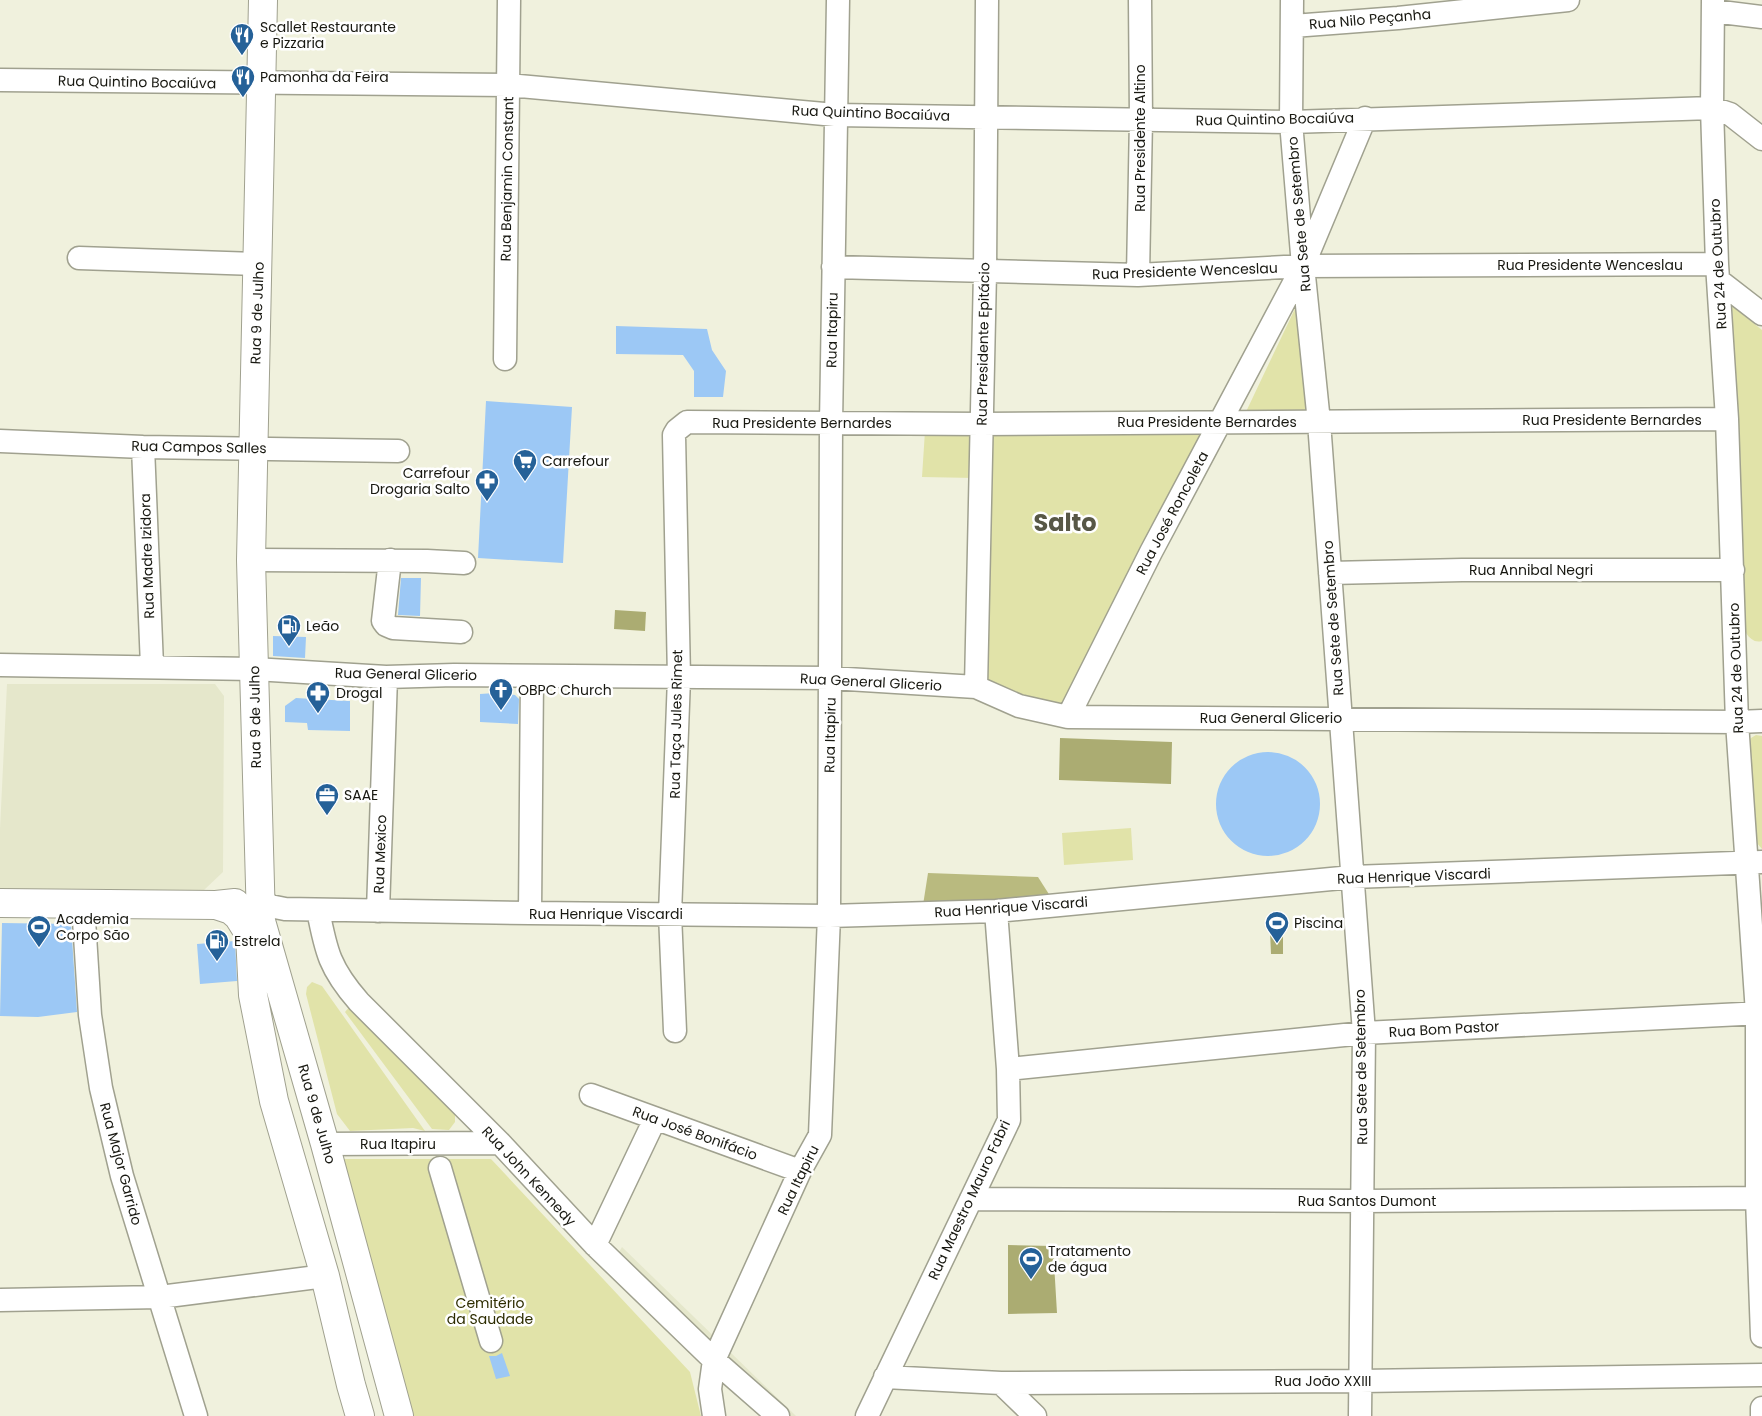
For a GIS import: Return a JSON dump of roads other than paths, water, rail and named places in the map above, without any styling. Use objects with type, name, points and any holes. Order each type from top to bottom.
[{"type":"main road","name":"Rua 9 de Julho","points":[[263,0],[251,560],[263,909],[253,995],[274,1101],[324,1276],[360,1416]]},
{"type":"main road","points":[[0,903],[216,905],[240,902],[246,898],[263,909]]},
{"type":"main road","name":"Rua 9 de Julho","points":[[216,905],[231,910],[238,916],[263,909]]},
{"type":"main road","name":"Rua 9 de Julho","points":[[263,909],[399,1416]]},
{"type":"main road","points":[[257,1020],[276,1048],[295,1124],[310,1141],[325,1144]]},
{"type":"street","name":"Rua Benjamin Constant","points":[[506,359],[509,0]]},
{"type":"street","name":"Rua Itapiru","points":[[714,1416],[710,1389],[714,1360],[800,1171],[820,1135],[829,916],[831,424],[838,0]]},
{"type":"street","name":"Rua Presidente Epitácio","points":[[976,687],[988,116],[987,0]]},
{"type":"street","name":"Rua Presidente Altino","points":[[1138,275],[1141,119],[1140,0]]},
{"type":"street","name":"Rua Sete de Setembro","points":[[1292,0],[1292,122],[1303,266],[1319,422],[1364,1034],[1360,1416]]},
{"type":"street","name":"Rua Nilo Peçanha","points":[[1293,26],[1398,18],[1568,0]]},
{"type":"street","points":[[1713,6],[1762,17]]},
{"type":"street","name":"Rua 24 de Outubro","points":[[1713,6],[1712,108],[1718,272],[1727,419],[1737,722],[1754,863],[1759,1013],[1762,1336]]},
{"type":"street","name":"Rua Quintino Bocaiúva","points":[[0,80],[508,85],[835,115],[1292,122],[1365,118],[1712,108]]},
{"type":"street","points":[[1712,108],[1730,114],[1762,139]]},
{"type":"street","name":"Rua José Roncoleta","points":[[1068,717],[1151,552],[1303,266],[1365,118]]},
{"type":"street","points":[[80,258],[258,264]]},
{"type":"street","name":"Rua Presidente Wenceslau","points":[[833,267],[1138,275],[1303,266],[1718,272]]},
{"type":"street","points":[[1718,272],[1762,314]]},
{"type":"street","name":"Rua Presidente Bernardes","points":[[688,422],[981,424],[1727,419]]},
{"type":"street","name":"Rua Taça Jules Rimet","points":[[675,1031],[670,914],[679,678],[674,435],[677,430],[688,422]]},
{"type":"street","name":"Rua Campos Salles","points":[[0,441],[398,451]]},
{"type":"street","name":"Rua Madre Izidora","points":[[143,446],[152,666]]},
{"type":"street","points":[[251,560],[390,560],[464,563]]},
{"type":"street","points":[[390,560],[383,621],[386,625],[393,628],[461,632]]},
{"type":"street","name":"Rua Annibal Negri","points":[[1330,573],[1462,570],[1733,570]]},
{"type":"street","name":"Rua General Glicerio","points":[[0,665],[254,669],[386,677],[454,675],[831,678],[976,687],[1019,706],[1068,717],[1762,721]]},
{"type":"street","points":[[530,913],[532,676]]},
{"type":"street","name":"Rua Mexico","points":[[378,911],[386,677]]},
{"type":"street","name":"Rua Henrique Viscardi","points":[[263,909],[829,916],[996,911],[1352,877],[1754,863]]},
{"type":"street","name":"Rua Major Garrido","points":[[83,904],[90,1015],[101,1088],[122,1176],[196,1416]]},
{"type":"street","name":"Rua John Kennedy","points":[[318,910],[329,959],[343,984],[500,1144],[594,1245],[714,1360],[778,1416]]},
{"type":"street","name":"Rua Maestro Mauro Fabri","points":[[867,1416],[1009,1120],[1008,1069],[996,911]]},
{"type":"street","name":"Rua Bom Pastor","points":[[1008,1069],[1364,1034],[1759,1013]]},
{"type":"street","name":"Rua José Bonifácio","points":[[591,1095],[800,1171]]},
{"type":"street","points":[[445,1144],[455,1139],[461,1132],[465,1122],[464,1107]]},
{"type":"street","points":[[594,1245],[655,1119]]},
{"type":"street","name":"Rua Itapiru","points":[[325,1144],[500,1144]]},
{"type":"street","points":[[440,1168],[491,1341]]},
{"type":"street","name":"Rua Santos Dumont","points":[[971,1199],[1362,1201],[1760,1198]]},
{"type":"street","points":[[0,1300],[160,1297],[324,1276]]},
{"type":"street","name":"Rua João XXIII","points":[[885,1377],[1001,1383],[1361,1381],[1762,1375]]},
{"type":"street","points":[[1001,1383],[1035,1416]]},
{"type":"street","points":[[1762,1408],[1762,1416]]},
{"type":"place","name":"Scallet Restaurante e Pizzaria","points":[[242,56]]},
{"type":"place","name":"Pamonha da Feira","points":[[243,98]]},
{"type":"place","name":"Carrefour","points":[[525,482]]},
{"type":"place","name":"Carrefour Drogaria Salto","points":[[487,502]]},
{"type":"place","name":"Leão","points":[[289,647]]},
{"type":"place","name":"OBPC Church","points":[[501,711]]},
{"type":"place","name":"Drogal","points":[[318,714]]},
{"type":"place","name":"SAAE","points":[[327,816]]},
{"type":"place","name":"Piscina","points":[[1277,944]]},
{"type":"place","name":"Academia Corpo São","points":[[39,948]]},
{"type":"place","name":"Estrela","points":[[217,962]]},
{"type":"place","name":"Tratamento de água","points":[[1031,1280]]},
{"type":"district","name":"Salto","points":[[1065,523]]},
{"type":"park label","name":"Cemitério da Saudade","points":[[490,1312]]}]
